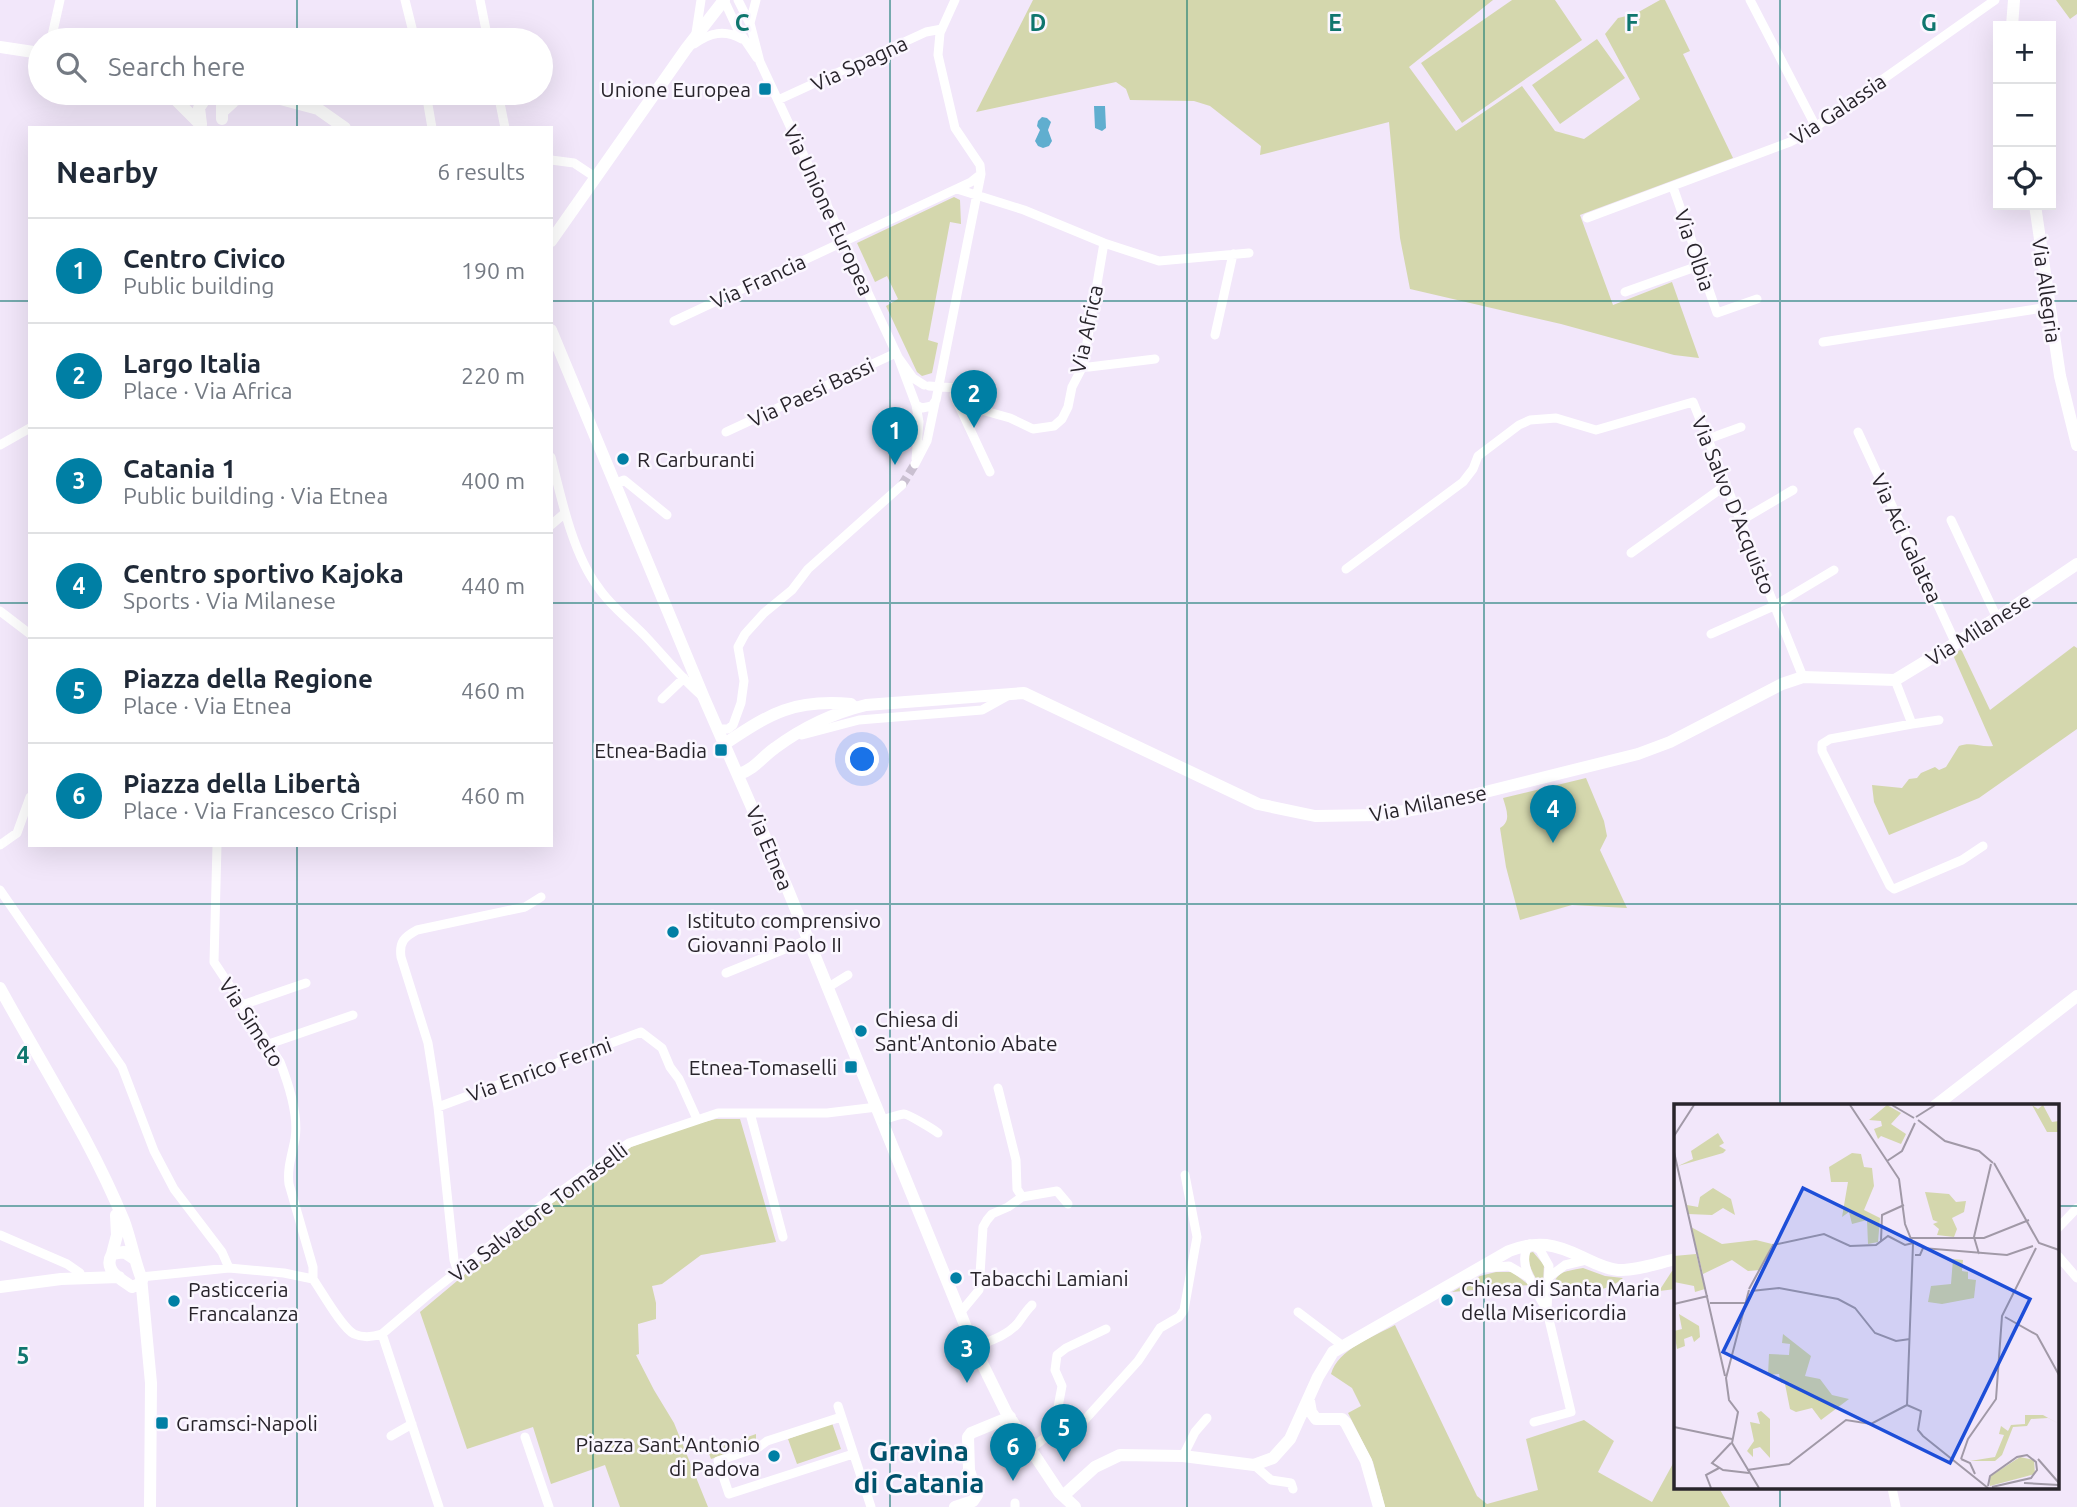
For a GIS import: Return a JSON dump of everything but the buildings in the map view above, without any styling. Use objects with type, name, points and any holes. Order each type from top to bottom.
[{"type":"main road","points":[[553,239],[724,0]]},
{"type":"main road","points":[[2012,21],[2014,0]]},
{"type":"main road","points":[[2,47],[28,51]]},
{"type":"main road","points":[[181,105],[202,126]]},
{"type":"main road","points":[[201,105],[199,108],[202,126]]},
{"type":"main road","points":[[303,105],[318,109],[342,126]]},
{"type":"main road","name":"Via Allegria","points":[[2036,210],[2060,376],[2077,445]]},
{"type":"main road","name":"Via Etnea","points":[[553,338],[704,698],[739,774],[974,1348],[992,1388],[1010,1417],[1063,1496],[1076,1507]]},
{"type":"main road","name":"Via Milanese","points":[[739,774],[756,766],[790,738],[832,714],[866,705],[1024,693],[1258,804],[1315,816],[1379,815],[1417,809],[1638,754],[1670,742],[1754,698],[1803,677],[1895,680],[2074,568]]},
{"type":"main road","points":[[726,743],[739,727],[792,707],[841,703],[866,705]]},
{"type":"main road","points":[[0,988],[78,1127],[113,1198],[124,1222],[141,1279],[152,1416],[150,1507]]},
{"type":"main road","points":[[1939,1104],[2077,996]]},
{"type":"main road","points":[[113,1198],[117,1227],[111,1271],[135,1295],[146,1325]]},
{"type":"main road","points":[[1290,1439],[1333,1352],[1509,1251],[1530,1244],[1561,1248],[1617,1270],[1674,1259]]},
{"type":"main road","points":[[61,1279],[92,1269],[111,1256],[124,1252],[133,1258]]},
{"type":"main road","points":[[0,1287],[61,1279],[123,1281],[136,1286],[141,1279]]},
{"type":"main road","points":[[1308,1401],[1313,1416],[1321,1421]]},
{"type":"main road","points":[[955,1507],[973,1501],[977,1495],[969,1470],[968,1437],[971,1433],[1010,1417]]},
{"type":"main road","points":[[1063,1496],[1095,1467],[1120,1455],[1183,1456],[1254,1465],[1273,1458],[1290,1439],[1311,1424],[1342,1419],[1366,1461],[1378,1507]]},
{"type":"street","points":[[54,28],[60,0]]},
{"type":"street","points":[[405,0],[412,28]]},
{"type":"street","points":[[480,0],[486,28]]},
{"type":"street","points":[[690,44],[699,25],[701,0]]},
{"type":"street","points":[[724,0],[744,40],[760,62]]},
{"type":"street","points":[[738,0],[750,23],[760,62]]},
{"type":"street","points":[[750,23],[756,0]]},
{"type":"street","points":[[897,355],[915,400],[919,422],[915,464],[928,442],[933,390],[981,174],[980,165],[955,128],[939,55],[938,43],[942,29],[955,0]]},
{"type":"street","points":[[1750,0],[1816,127]]},
{"type":"street","name":"Via Galassia","points":[[1587,218],[1790,142],[1816,127],[1995,0]]},
{"type":"street","name":"Via Spagna","points":[[778,100],[926,32],[942,29]]},
{"type":"street","points":[[690,44],[718,32],[732,34],[744,40]]},
{"type":"street","name":"Via Unione Europea","points":[[760,62],[897,355]]},
{"type":"street","points":[[428,105],[432,126]]},
{"type":"street","points":[[500,105],[505,126]]},
{"type":"street","points":[[553,160],[574,163],[595,177]]},
{"type":"street","name":"Via Francia","points":[[674,321],[957,189],[981,174]]},
{"type":"street","name":"Via Olbia","points":[[1673,187],[1717,313],[1756,299]]},
{"type":"street","points":[[957,189],[1024,210],[1104,243],[1159,261],[1249,253]]},
{"type":"street","name":"Via Africa","points":[[956,388],[980,387],[987,395],[985,411],[990,413],[1010,418],[1033,429],[1054,426],[1065,415],[1072,387],[1083,366],[1104,243]]},
{"type":"street","points":[[1215,335],[1233,254]]},
{"type":"street","points":[[1625,292],[1701,265]]},
{"type":"street","points":[[1823,342],[2049,307]]},
{"type":"street","points":[[897,355],[913,378],[933,390]]},
{"type":"street","name":"Via Paesi Bassi","points":[[726,432],[897,355]]},
{"type":"street","points":[[1083,366],[1155,359]]},
{"type":"street","points":[[915,400],[917,388],[956,388],[954,395],[990,472]]},
{"type":"street","points":[[915,400],[926,408],[933,390]]},
{"type":"street","name":"Via Salvo D'Acquisto","points":[[1346,569],[1463,482],[1473,469],[1478,456],[1519,425],[1530,420],[1556,418],[1596,430],[1693,402],[1803,677]]},
{"type":"street","points":[[1708,439],[1741,427]]},
{"type":"street","points":[[0,445],[28,429]]},
{"type":"street","name":"Via Aci Galatea","points":[[1858,432],[1956,644]]},
{"type":"street","points":[[553,474],[572,535],[596,585],[610,604],[641,631],[704,698]]},
{"type":"street","points":[[616,483],[624,480],[667,515]]},
{"type":"street","points":[[720,729],[739,727],[744,688],[738,654],[740,640],[764,613],[792,590],[808,569],[902,485]]},
{"type":"street","points":[[1631,553],[1726,485]]},
{"type":"street","points":[[1740,521],[1793,490]]},
{"type":"street","points":[[553,523],[565,513]]},
{"type":"street","points":[[1951,520],[1997,618]]},
{"type":"street","points":[[1711,634],[1774,606],[1834,570]]},
{"type":"street","points":[[0,611],[28,632]]},
{"type":"street","points":[[662,699],[684,678]]},
{"type":"street","points":[[1895,680],[1912,724]]},
{"type":"street","points":[[790,738],[859,720],[982,710],[1012,693]]},
{"type":"street","points":[[1939,720],[1830,739],[1822,744],[1822,751],[1890,886],[1894,889],[1962,860],[1983,846]]},
{"type":"street","points":[[0,845],[17,833],[28,803]]},
{"type":"street","name":"Via Simeto","points":[[217,847],[214,962],[280,1062],[291,1098],[295,1130],[288,1171],[289,1184],[313,1267],[313,1279]]},
{"type":"street","points":[[0,890],[122,1067],[154,1151],[168,1178],[222,1252],[229,1268]]},
{"type":"street","points":[[458,1272],[454,1260],[438,1107],[428,1043],[401,957],[401,943],[406,936],[417,930],[524,907],[541,897]]},
{"type":"street","points":[[726,973],[807,940]]},
{"type":"street","points":[[827,988],[848,975]]},
{"type":"street","points":[[242,1005],[306,983]]},
{"type":"street","points":[[269,1044],[353,1015]]},
{"type":"street","name":"Via Enrico Fermi","points":[[438,1107],[641,1032],[662,1048],[697,1119]]},
{"type":"street","points":[[998,1088],[1016,1160],[1017,1189],[1022,1197]]},
{"type":"street","name":"Via Salvatore Tomaselli","points":[[382,1334],[535,1210],[629,1143],[718,1113],[827,1113],[877,1107]]},
{"type":"street","points":[[750,1113],[783,1237]]},
{"type":"street","points":[[882,1120],[905,1114],[916,1122],[927,1124],[938,1133]]},
{"type":"street","points":[[1058,1427],[1068,1437],[1072,1434],[1138,1361],[1160,1328],[1184,1310],[1197,1237],[1185,1175]]},
{"type":"street","points":[[960,1313],[978,1295],[983,1227],[992,1214],[1022,1197],[1057,1191],[1068,1205]]},
{"type":"street","points":[[2060,1225],[2077,1208]]},
{"type":"street","points":[[0,1235],[67,1264],[80,1273]]},
{"type":"street","points":[[1534,1422],[1571,1412],[1547,1311],[1524,1259],[1530,1244],[1540,1250],[1547,1261],[1547,1311]]},
{"type":"street","points":[[2060,1257],[2077,1278]]},
{"type":"street","points":[[1548,1278],[1565,1265],[1588,1260]]},
{"type":"street","points":[[1473,1270],[1509,1266],[1531,1279]]},
{"type":"street","points":[[141,1279],[229,1268],[284,1273],[313,1279],[349,1331],[364,1337],[382,1334],[439,1507]]},
{"type":"street","points":[[974,1348],[1003,1336],[1019,1322],[1024,1312],[1032,1305]]},
{"type":"street","points":[[1298,1312],[1343,1346]]},
{"type":"street","points":[[1031,1449],[1058,1427],[1064,1417],[1058,1407],[1062,1386],[1055,1370],[1057,1355],[1106,1329]]},
{"type":"street","points":[[838,1406],[871,1507]]},
{"type":"street","points":[[841,1417],[767,1441],[759,1447],[718,1461],[729,1494],[853,1454]]},
{"type":"street","points":[[1183,1456],[1195,1432],[1207,1418]]},
{"type":"street","points":[[391,1436],[412,1424]]},
{"type":"street","points":[[525,1437],[549,1507]]},
{"type":"street","points":[[1254,1465],[1271,1480],[1291,1483],[1293,1489]]},
{"type":"green space","points":[[1033,0],[1493,0],[1409,67],[1456,131],[1522,86],[1555,131],[1584,139],[1640,99],[1605,34],[1618,18],[1635,14],[1660,0],[1665,0],[1690,51],[1683,54],[1733,158],[1580,215],[1613,305],[1672,282],[1699,358],[1674,355],[1561,324],[1410,289],[1400,238],[1389,122],[1260,155],[1261,146],[1210,106],[1194,101],[1130,100],[1126,89],[1116,82],[976,112]]},
{"type":"green space","points":[[1512,0],[1555,0],[1582,40],[1462,123],[1421,63]]},
{"type":"green space","points":[[2056,0],[2077,0],[2077,14],[2070,19]]},
{"type":"green space","points":[[1597,39],[1625,78],[1560,124],[1532,85]]},
{"type":"green space","points":[[954,197],[960,200],[961,224],[950,222],[928,340],[938,343],[932,373],[922,376],[917,372],[886,306],[898,299],[887,276],[875,282],[857,243]]},
{"type":"green space","points":[[2074,646],[2077,648],[2077,729],[1979,798],[1889,835],[1874,802],[1872,785],[1902,788],[1909,779],[1917,778],[1921,773],[1935,767],[1939,770],[1946,767],[1959,746],[1993,746],[1953,655],[1961,649],[1990,710]]},
{"type":"green space","points":[[1586,778],[1604,821],[1607,836],[1600,850],[1627,908],[1572,905],[1520,920],[1506,867],[1500,828],[1507,818],[1503,798]]},
{"type":"green space","points":[[716,1119],[740,1119],[776,1242],[701,1255],[662,1284],[652,1286],[656,1319],[638,1324],[639,1354],[636,1355],[674,1423],[708,1507],[620,1507],[605,1465],[551,1484],[533,1427],[467,1449],[420,1312],[538,1213],[631,1147],[688,1126]]},
{"type":"green space","points":[[1533,1252],[1544,1265],[1543,1283],[1539,1284],[1530,1265],[1529,1253]]},
{"type":"green space","points":[[1583,1268],[1605,1276],[1623,1278],[1598,1290],[1551,1289],[1556,1278],[1562,1273]]},
{"type":"green space","points":[[1672,1271],[1674,1289],[1659,1291]]},
{"type":"green space","points":[[1512,1272],[1529,1285],[1452,1292],[1480,1276]]},
{"type":"green space","points":[[1395,1325],[1477,1496],[1487,1504],[1538,1490],[1526,1439],[1584,1420],[1614,1441],[1598,1472],[1652,1502],[1674,1462],[1674,1490],[1720,1490],[1730,1507],[1385,1507],[1373,1462],[1348,1413],[1361,1406],[1352,1388],[1331,1374],[1341,1357],[1367,1339]]},
{"type":"green space","points":[[832,1423],[841,1449],[797,1464],[788,1439]]},
{"type":"green space","points":[[756,1434],[756,1443],[711,1459],[708,1451]]},
{"type":"water","points":[[1094,106],[1105,106],[1106,128],[1102,131],[1095,128]]},
{"type":"water","points":[[1042,117],[1051,122],[1048,130],[1052,141],[1049,146],[1043,148],[1035,141],[1040,130],[1038,121]]},
{"type":"tunnel","points":[[902,485],[915,464]]},
{"type":"place","name":"Unione Europea","points":[[765,89]]},
{"type":"place","name":"Largo Italia","points":[[974,428]]},
{"type":"place","name":"R Carburanti","points":[[623,459]]},
{"type":"place","name":"Centro Civico","points":[[895,465]]},
{"type":"place","name":"Etnea-Badia","points":[[721,750]]},
{"type":"place","name":"Centro sportivo Kajoka","points":[[1553,843]]},
{"type":"place","name":"Istituto comprensivo Giovanni Paolo II","points":[[673,932]]},
{"type":"place","name":"Chiesa di Sant'Antonio Abate","points":[[861,1031]]},
{"type":"place","name":"Etnea-Tomaselli","points":[[851,1067]]},
{"type":"place","name":"Tabacchi Lamiani","points":[[956,1278]]},
{"type":"place","name":"Chiesa di Santa Maria della Misericordia","points":[[1447,1300]]},
{"type":"place","name":"Pasticceria Francalanza","points":[[174,1301]]},
{"type":"place","name":"Catania 1","points":[[967,1383]]},
{"type":"place","name":"Gramsci-Napoli","points":[[162,1423]]},
{"type":"place","name":"Piazza Sant'Antonio di Padova","points":[[774,1456]]},
{"type":"place","name":"Piazza della Regione","points":[[1064,1462]]},
{"type":"place","name":"Piazza della Libertà","points":[[1013,1481]]},
{"type":"district","name":"Gravina di Catania","points":[[919,1466]]}]
